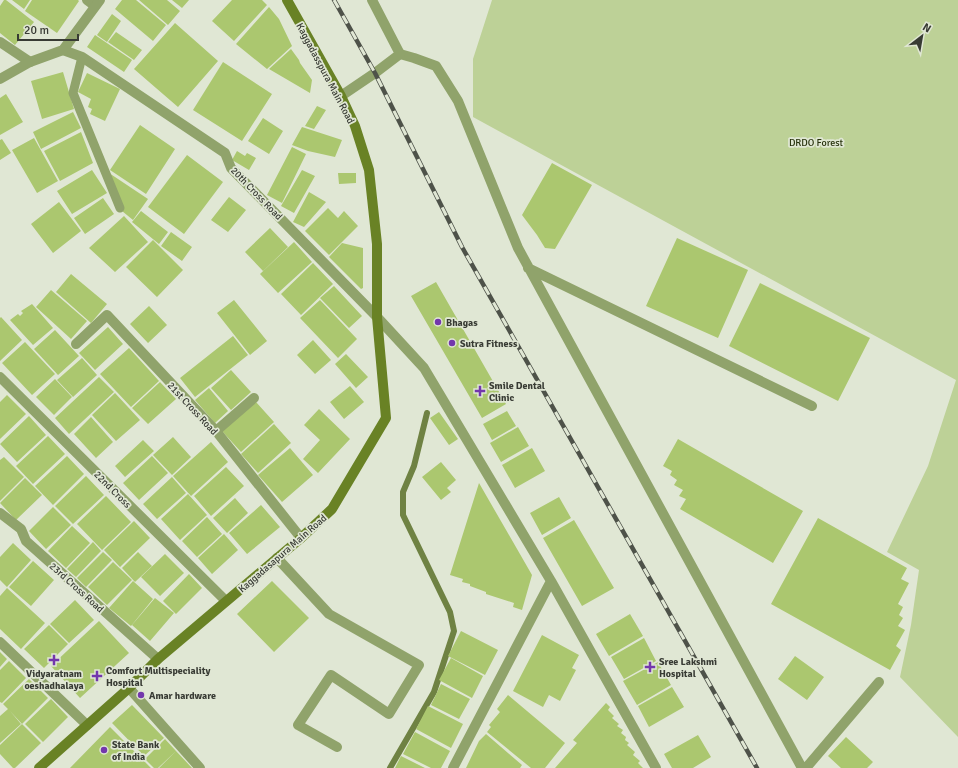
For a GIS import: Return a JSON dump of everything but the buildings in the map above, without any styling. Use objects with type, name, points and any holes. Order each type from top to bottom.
[{"type":"main road","name":"Kaggadasspura Main Road","points":[[287,0],[341,96],[355,126],[369,170]]},
{"type":"main road","name":"Kaggadasapura Main Road","points":[[39,768],[129,688],[158,659],[301,538],[332,509],[386,418],[377,317],[377,244],[369,170]]},
{"type":"street","points":[[372,0],[400,54],[436,66],[458,101],[518,248],[528,268],[802,768]]},
{"type":"street","points":[[0,79],[30,62],[63,50],[94,2]]},
{"type":"street","points":[[0,42],[30,62]]},
{"type":"street","name":"20th Cross Road","points":[[63,50],[82,57],[225,153],[231,168],[377,317],[424,368],[551,581],[656,768]]},
{"type":"street","points":[[341,96],[400,54]]},
{"type":"street","points":[[528,268],[812,406]]},
{"type":"street","name":"21st Cross Road","points":[[76,344],[107,315],[216,431],[301,538]]},
{"type":"street","name":"22nd Cross","points":[[0,377],[226,601]]},
{"type":"street","points":[[216,431],[254,398]]},
{"type":"street","name":"23rd Cross Road","points":[[0,513],[21,529],[26,541],[158,659]]},
{"type":"street","points":[[277,558],[329,614],[419,666],[389,714],[330,675],[298,725],[337,747]]},
{"type":"street","points":[[453,768],[551,581]]},
{"type":"street","points":[[0,642],[86,725]]},
{"type":"street","points":[[806,768],[879,682]]},
{"type":"street","points":[[129,688],[200,768]]},
{"type":"lane","points":[[82,57],[72,93],[120,208]]},
{"type":"green space","name":"DRDO Forest","points":[[492,0],[958,0],[958,737],[900,677],[911,625],[919,570],[887,552],[928,466],[956,380],[473,117],[473,59]]},
{"type":"waterway","points":[[390,768],[434,692],[454,631],[450,612],[403,515],[403,492],[414,466],[427,413]]},
{"type":"railway","points":[[334,0],[375,73],[462,247],[757,768]]},
{"type":"place","name":"Bhagas","points":[[438,322]]},
{"type":"place","name":"Sutra Fitness","points":[[452,343]]},
{"type":"place","name":"Smile Dental Clinic","points":[[480,391]]},
{"type":"place","name":"Vidyaratnam oeshadhalaya","points":[[54,660]]},
{"type":"place","name":"Sree Lakshmi Hospital","points":[[650,667]]},
{"type":"place","name":"Comfort Multispeciality Hospital","points":[[97,676]]},
{"type":"place","name":"Amar hardware","points":[[141,695]]},
{"type":"place","name":"State Bank of India","points":[[104,750]]}]
